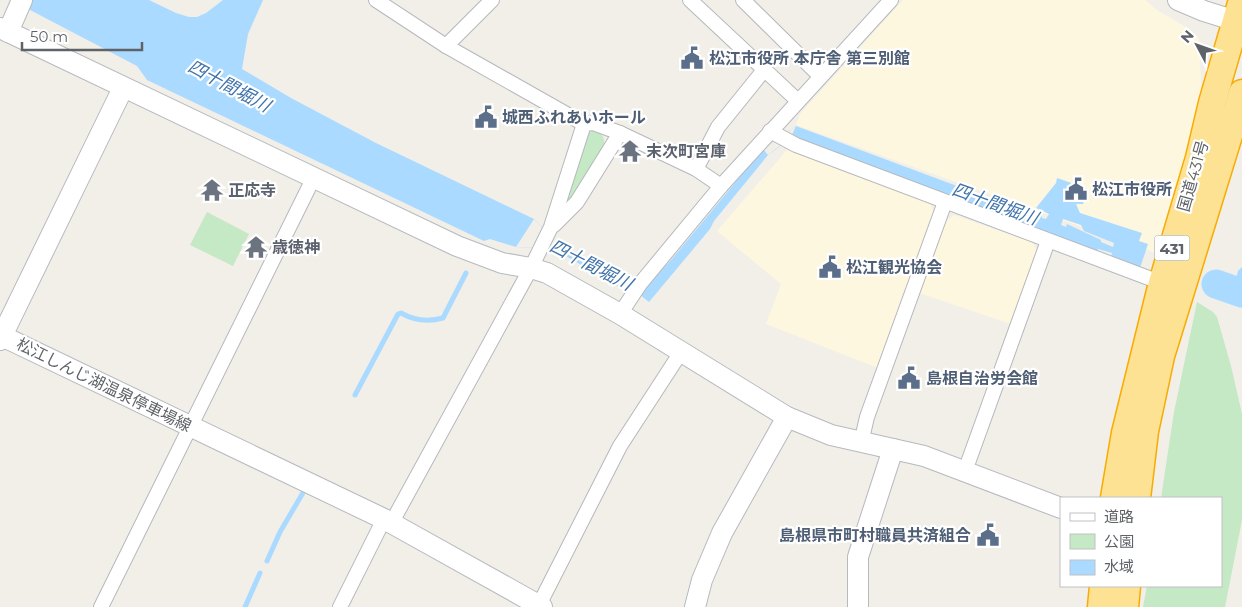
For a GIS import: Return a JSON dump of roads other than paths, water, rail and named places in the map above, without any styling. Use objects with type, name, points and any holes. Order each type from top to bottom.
[{"type":"highway","name":"国道431号","points":[[1114,497],[1125,433],[1162,283],[1200,158],[1212,103],[1240,15]]},
{"type":"highway","name":"国道431号","points":[[1137,497],[1145,431],[1161,356],[1242,93]]},
{"type":"highway","points":[[1101,607],[1103,587]]},
{"type":"highway","points":[[1124,607],[1127,587]]},
{"type":"street","points":[[376,0],[446,46],[584,124],[593,123],[620,133],[696,169],[721,186]]},
{"type":"street","points":[[446,46],[492,0]]},
{"type":"street","points":[[690,0],[798,101]]},
{"type":"street","points":[[743,0],[820,76]]},
{"type":"street","points":[[625,306],[640,284],[721,186],[774,133],[798,101],[891,0]]},
{"type":"street","points":[[1178,0],[1240,15]]},
{"type":"street","points":[[20,5],[4,30],[457,246],[502,263],[547,272],[625,306],[681,352],[787,417],[831,435],[924,456],[1060,508]]},
{"type":"street","points":[[696,169],[718,127],[764,70]]},
{"type":"street","name":"松江しんじ湖温泉停車場線","points":[[123,88],[1,337],[388,520],[540,606]]},
{"type":"street","points":[[340,607],[531,268],[551,227],[584,124]]},
{"type":"street","points":[[551,227],[577,202],[620,133]]},
{"type":"street","points":[[774,133],[796,145],[1162,283]]},
{"type":"street","points":[[101,607],[314,177]]},
{"type":"street","points":[[862,443],[867,417],[944,202]]},
{"type":"street","points":[[965,471],[1048,241]]},
{"type":"street","points":[[540,606],[620,446],[681,352]]},
{"type":"street","points":[[695,607],[702,580],[719,540],[787,417]]},
{"type":"street","points":[[858,607],[858,557],[893,449]]},
{"type":"water","points":[[11,0],[149,0],[176,13],[197,17],[206,13],[223,0],[263,0],[248,34],[242,69],[291,98],[376,143],[534,219],[558,242],[627,282],[644,288],[671,260],[763,149],[796,126],[1032,214],[1042,215],[1042,218],[1046,219],[1049,214],[1036,208],[1056,183],[1057,178],[1086,188],[1087,191],[1083,204],[1076,204],[1080,213],[1142,233],[1139,241],[1148,244],[1140,268],[1111,257],[1112,253],[1098,249],[1097,252],[791,138],[768,155],[649,302],[639,294],[622,289],[554,249],[516,247],[490,239],[484,241],[147,80],[137,66]],"holes":[[[1063,219],[1081,225],[1084,231],[1114,243],[1113,247],[1067,224],[1066,227],[1061,225]]]},
{"type":"water","points":[[1242,267],[1242,306],[1230,300],[1238,271]]},
{"type":"waterway","points":[[355,395],[398,314],[401,313],[411,318],[422,320],[443,318],[466,273]]},
{"type":"waterway","name":"四十間堀川","points":[[1216,284],[1242,293]]},
{"type":"waterway","points":[[267,561],[280,532],[304,491]]},
{"type":"waterway","points":[[245,607],[260,573]]},
{"type":"place","name":"松江市役所 本庁舎 第三別館","points":[[692,58]]},
{"type":"place","name":"城西ふれあいホール","points":[[486,117]]},
{"type":"place","name":"末次町宮庫","points":[[630,151]]},
{"type":"place","name":"松江市役所","points":[[1076,189]]},
{"type":"place","name":"正応寺","points":[[212,190]]},
{"type":"place","name":"歳徳神","points":[[256,247]]},
{"type":"place","name":"松江観光協会","points":[[830,267]]},
{"type":"place","name":"島根自治労会館","points":[[909,378]]},
{"type":"place","name":"島根県市町村職員共済組合","points":[[988,535]]}]
